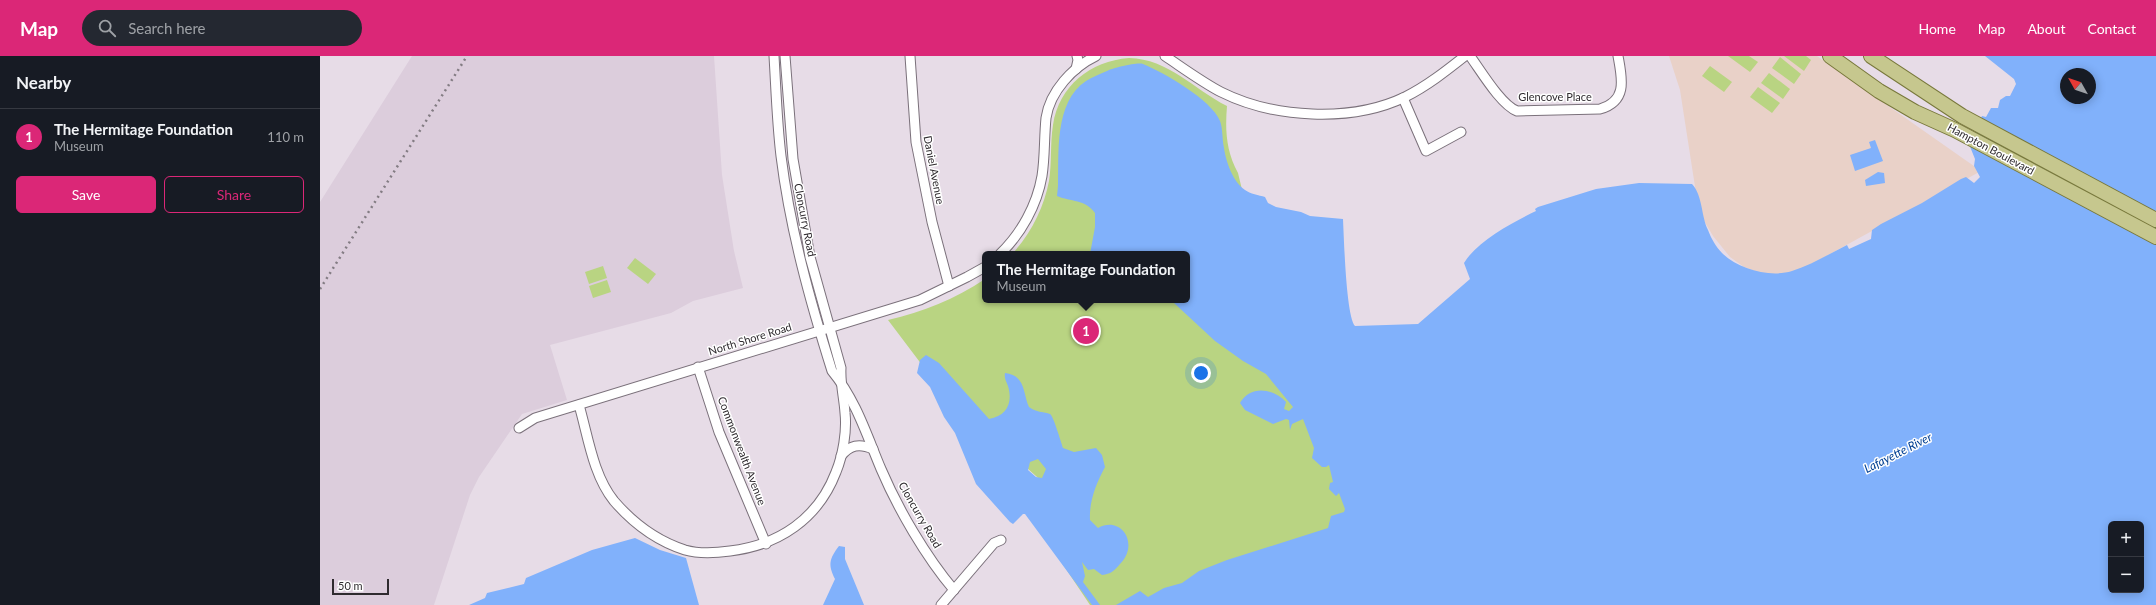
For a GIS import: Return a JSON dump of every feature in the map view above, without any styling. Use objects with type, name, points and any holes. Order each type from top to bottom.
[{"type":"main road","name":"Hampton Boulevard","points":[[1871,56],[1962,116],[2156,220]]},
{"type":"main road","name":"Hampton Boulevard","points":[[1834,57],[1879,91],[1903,105],[1955,130],[2156,237]]},
{"type":"street","name":"Cloncurry Road","points":[[774,56],[781,156],[798,248],[819,330],[832,371],[841,381],[855,407],[882,471],[918,540],[954,590]]},
{"type":"street","name":"Cloncurry Road","points":[[785,56],[793,159],[810,256],[841,368],[841,381]]},
{"type":"street","name":"Daniel Avenue","points":[[910,56],[916,142],[932,222],[949,286]]},
{"type":"street","points":[[1076,69],[1078,60],[1077,56]]},
{"type":"street","points":[[1002,251],[1023,225],[1037,194],[1042,176],[1047,117],[1058,90],[1076,69],[1096,56]]},
{"type":"street","points":[[1165,56],[1223,93],[1261,107],[1285,112],[1338,114],[1380,105],[1403,98],[1433,82],[1465,56]]},
{"type":"street","name":"Glencove Place","points":[[1470,56],[1502,98],[1512,109],[1518,111],[1600,109],[1607,107],[1614,103],[1620,92],[1622,82],[1618,56]]},
{"type":"street","points":[[1403,98],[1426,150],[1461,132]]},
{"type":"street","name":"North Shore Road","points":[[519,428],[536,418],[920,300],[982,269]]},
{"type":"street","name":"Commonwealth Avenue","points":[[698,367],[719,432],[766,544]]},
{"type":"street","points":[[579,405],[594,460],[613,499],[629,517],[647,532],[686,550],[710,553],[754,548],[766,544],[794,528],[810,513],[829,485],[840,458],[846,413],[841,381]]},
{"type":"street","points":[[840,458],[848,448],[854,445],[873,449]]},
{"type":"street","points":[[941,605],[994,543],[1001,540]]},
{"type":"shaded area","points":[[412,56],[714,56],[722,175],[734,251],[743,288],[693,301],[671,313],[550,345],[567,400],[522,414],[479,477],[470,495],[434,605],[320,605],[320,202]]},
{"type":"shaded area","points":[[1669,56],[1817,56],[1981,171],[1781,281],[1744,267],[1730,257],[1713,236],[1703,219],[1696,193],[1680,90]]},
{"type":"green space","points":[[1728,56],[1749,56],[1758,62],[1750,72]]},
{"type":"green space","points":[[1784,56],[1806,56],[1811,60],[1804,71]]},
{"type":"green space","points":[[1780,57],[1801,74],[1794,84],[1772,68]]},
{"type":"green space","points":[[1129,58],[1143,60],[1169,69],[1227,106],[1227,140],[1231,157],[1238,173],[1291,392],[1477,605],[1090,605],[1050,545],[1046,485],[944,394],[888,320],[914,313],[938,304],[962,293],[982,281],[982,303],[1190,303],[1190,251],[1015,251],[1031,229],[1044,201],[1050,174],[1053,125],[1056,111],[1062,98],[1069,87],[1089,70],[1115,60]]},
{"type":"green space","points":[[1710,66],[1732,82],[1724,92],[1702,76]]},
{"type":"green space","points":[[1769,73],[1790,89],[1783,99],[1761,83]]},
{"type":"green space","points":[[1758,87],[1780,103],[1772,113],[1750,97]]},
{"type":"green space","points":[[635,258],[656,274],[648,284],[627,268]]},
{"type":"green space","points":[[603,266],[607,278],[589,284],[585,272]]},
{"type":"green space","points":[[607,280],[611,292],[593,298],[589,286]]},
{"type":"water","name":"Lafayette River","points":[[1985,56],[2156,56],[2156,605],[1116,605],[1140,591],[1148,597],[1164,588],[1182,583],[1199,571],[1227,560],[1328,528],[1331,516],[1344,512],[1345,509],[1339,493],[1336,496],[1329,489],[1330,483],[1333,482],[1329,465],[1322,467],[1312,458],[1314,448],[1303,419],[1292,424],[1290,430],[1289,420],[1286,419],[1273,424],[1245,410],[1240,403],[1244,397],[1250,393],[1262,390],[1281,397],[1286,402],[1284,409],[1289,411],[1293,407],[1266,374],[1243,361],[1215,341],[1174,303],[1190,303],[1190,251],[1091,251],[1095,227],[1095,213],[1087,205],[1057,196],[1060,129],[1063,115],[1068,102],[1076,90],[1086,81],[1110,70],[1136,64],[1143,64],[1162,73],[1197,96],[1215,113],[1221,124],[1223,145],[1228,165],[1237,182],[1245,190],[1265,197],[1268,203],[1276,207],[1301,212],[1310,216],[1343,219],[1349,308],[1355,326],[1418,324],[1470,279],[1464,263],[1478,247],[1496,233],[1536,211],[1535,209],[1538,207],[1596,189],[1639,183],[1692,184],[1698,194],[1706,224],[1712,239],[1722,253],[1737,264],[1745,268],[1764,273],[1783,273],[1799,269],[1847,245],[1849,249],[1871,239],[1872,230],[1881,224],[1922,203],[1961,179],[1966,177],[1974,183],[1980,177],[1974,166],[1975,159],[1969,144],[1982,116],[1986,117],[1991,108],[1998,108],[2000,100],[2006,96],[2010,96],[2016,84],[2014,79]]},
{"type":"water","points":[[1875,140],[1883,161],[1855,171],[1850,155],[1871,148],[1869,142]]},
{"type":"water","points":[[1878,172],[1884,173],[1885,183],[1866,186],[1865,180]]},
{"type":"water","points":[[926,355],[939,363],[989,419],[1004,412],[1009,403],[1010,398],[1005,373],[1017,377],[1023,386],[1029,407],[1037,411],[1050,414],[1063,448],[1074,452],[1096,448],[1102,455],[1105,467],[1094,493],[1090,520],[1098,528],[1106,525],[1114,525],[1120,528],[1128,540],[1128,548],[1126,556],[1120,564],[1108,574],[1102,575],[1094,569],[1088,570],[1082,562],[1085,576],[1083,582],[1100,605],[1092,605],[1025,514],[1023,514],[1013,524],[976,484],[955,433],[944,417],[930,387],[917,373],[920,360]],"holes":[[[1038,459],[1046,469],[1042,478],[1036,477],[1028,470],[1030,462]]]},
{"type":"water","points":[[635,538],[660,550],[686,558],[699,605],[469,605],[485,598],[487,593],[524,584],[526,578],[592,550]]},
{"type":"water","points":[[839,546],[845,547],[845,559],[864,605],[823,605],[835,579],[831,570],[831,558]]},
{"type":"railway","points":[[320,289],[467,56]]},
{"type":"place","name":"The Hermitage Foundation","points":[[1086,331]]}]
